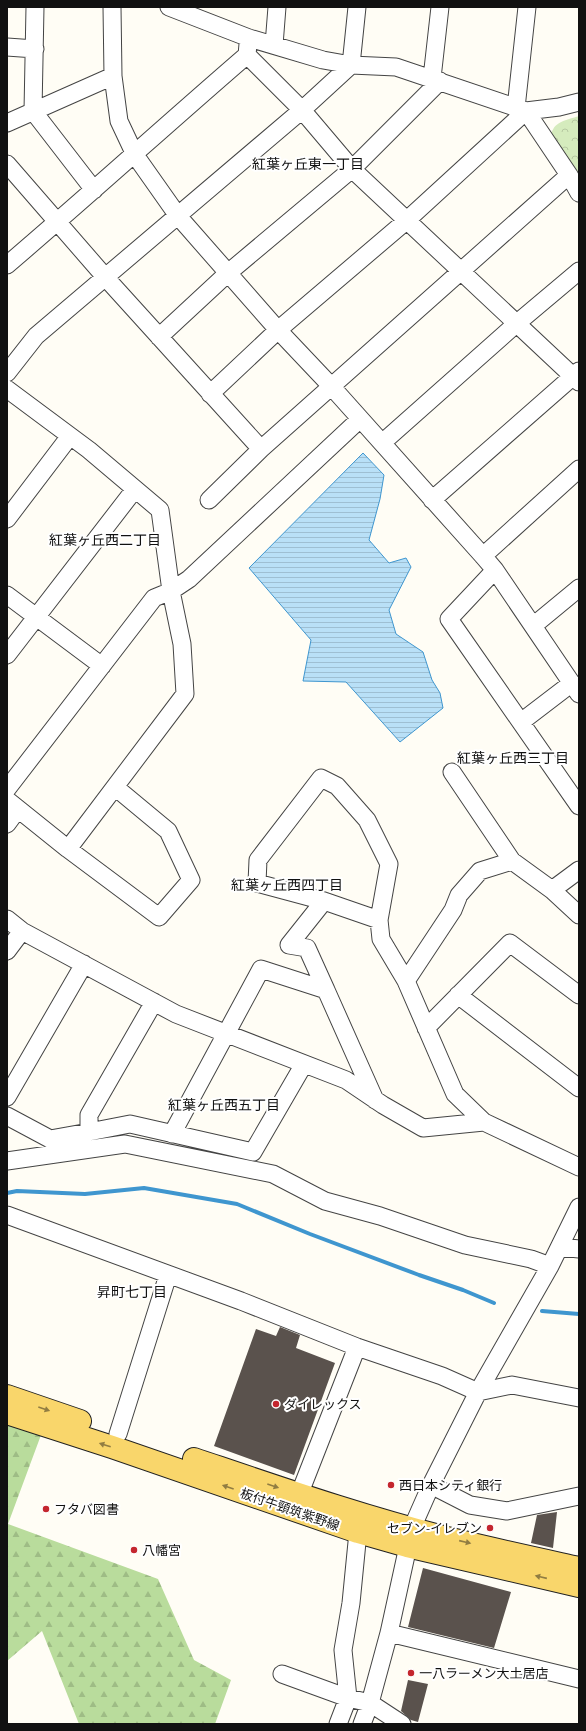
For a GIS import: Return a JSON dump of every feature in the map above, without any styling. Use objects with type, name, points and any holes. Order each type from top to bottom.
[{"type":"main road","name":"板付牛頸筑紫野線","points":[[7,1396],[299,1495],[409,1537],[579,1586]]},
{"type":"main road","name":"板付牛頸筑紫野線","points":[[7,1413],[112,1447],[358,1532],[455,1540],[579,1568]]},
{"type":"street","points":[[35,7],[33,111],[94,190]]},
{"type":"street","points":[[112,7],[113,76],[119,121],[135,155],[178,216],[278,330],[331,386],[495,570],[576,689],[521,722]]},
{"type":"street","points":[[169,7],[195,12],[248,46],[352,169],[516,324],[577,376],[432,500]]},
{"type":"street","points":[[274,45],[278,7]]},
{"type":"street","points":[[7,373],[36,336],[302,110],[351,65],[358,7]]},
{"type":"street","points":[[159,337],[228,273],[352,169],[436,80],[440,7]]},
{"type":"street","points":[[527,7],[521,110],[569,175],[579,193]]},
{"type":"street","points":[[7,265],[135,155],[248,46],[274,45],[322,60],[351,65],[396,67],[521,110],[559,107],[579,102]]},
{"type":"street","points":[[7,48],[35,49]]},
{"type":"street","points":[[7,123],[113,76]]},
{"type":"street","points":[[210,394],[278,330],[406,221],[521,110]]},
{"type":"street","points":[[9,172],[58,222],[106,278],[261,449]]},
{"type":"street","points":[[209,500],[261,449],[569,175]]},
{"type":"street","points":[[382,443],[579,270]]},
{"type":"street","points":[[7,389],[70,436],[160,510],[171,591],[182,644],[185,694],[68,849]]},
{"type":"street","points":[[7,789],[154,598],[171,591],[189,579],[360,419]]},
{"type":"street","points":[[7,519],[70,436]]},
{"type":"street","points":[[483,556],[579,469]]},
{"type":"street","points":[[7,655],[135,489]]},
{"type":"street","points":[[495,570],[450,619],[579,806]]},
{"type":"street","points":[[533,626],[578,590]]},
{"type":"street","points":[[7,595],[102,666]]},
{"type":"street","points":[[452,772],[512,861],[552,890],[579,915]]},
{"type":"street","points":[[379,920],[324,901],[257,883],[258,860],[321,778],[337,786],[367,820],[389,864],[379,920],[381,939],[406,981],[455,1094],[484,1122],[579,1167]]},
{"type":"street","points":[[7,824],[12,805],[159,917],[190,880],[168,831],[115,787]]},
{"type":"street","points":[[406,981],[454,910],[459,895],[480,871],[512,861]]},
{"type":"street","points":[[552,890],[579,870]]},
{"type":"street","points":[[324,901],[289,945],[307,948],[376,1100]]},
{"type":"street","points":[[7,919],[22,931],[176,1014],[346,1080],[423,1128],[484,1122]]},
{"type":"street","points":[[7,951],[22,931]]},
{"type":"street","points":[[426,1028],[510,943],[579,995]]},
{"type":"street","points":[[7,1097],[84,964]]},
{"type":"street","points":[[172,1134],[261,969],[326,990]]},
{"type":"street","points":[[458,995],[579,1088]]},
{"type":"street","points":[[89,1132],[89,1115],[154,1002]]},
{"type":"street","points":[[7,1116],[50,1139],[130,1124],[253,1152],[304,1064]]},
{"type":"street","points":[[7,1160],[125,1144],[273,1174],[326,1201],[380,1216],[465,1245],[531,1259],[550,1266]]},
{"type":"street","points":[[362,1724],[370,1703],[390,1633],[409,1537],[430,1485],[478,1392],[550,1266],[579,1207]]},
{"type":"street","points":[[7,1215],[241,1301],[357,1346],[442,1376],[478,1392],[512,1385],[579,1398]]},
{"type":"street","points":[[560,1247],[579,1249]]},
{"type":"street","points":[[118,1434],[168,1275]]},
{"type":"street","points":[[299,1495],[357,1346]]},
{"type":"street","points":[[430,1485],[470,1505],[507,1511],[579,1496]]},
{"type":"street","points":[[338,1724],[348,1698],[343,1650],[351,1603],[358,1532]]},
{"type":"street","points":[[390,1633],[579,1679]]},
{"type":"street","points":[[282,1674],[348,1698],[370,1703],[402,1724]]},
{"type":"green space","points":[[579,116],[579,184],[551,136],[552,131],[558,124],[565,120]]},
{"type":"green space","points":[[7,1424],[41,1435],[8,1524],[158,1579],[194,1660],[231,1680],[215,1724],[79,1724],[42,1631],[7,1661]]},
{"type":"water","points":[[363,453],[384,475],[380,499],[369,540],[389,563],[406,558],[411,567],[389,610],[396,634],[423,652],[432,680],[440,693],[443,708],[400,742],[346,682],[303,681],[311,640],[249,568]]},
{"type":"building","points":[[280,1327],[300,1335],[296,1348],[335,1363],[294,1475],[214,1446],[256,1329],[276,1336]]},
{"type":"building","points":[[557,1512],[553,1548],[531,1543],[537,1515]]},
{"type":"building","points":[[423,1568],[511,1592],[494,1648],[408,1627]]},
{"type":"building","points":[[408,1680],[428,1684],[418,1722],[411,1720],[401,1711]]},
{"type":"waterway","points":[[7,1193],[17,1191],[85,1194],[144,1188],[237,1204],[310,1234],[463,1290],[494,1303]]},
{"type":"waterway","points":[[542,1311],[579,1314]]},
{"type":"place","name":"ダイレックス","points":[[276,1404]]},
{"type":"place","name":"西日本シティ銀行","points":[[391,1485]]},
{"type":"place","name":"フタバ図書","points":[[46,1509]]},
{"type":"place","name":"セブン-イレブン","points":[[490,1528]]},
{"type":"place","name":"八幡宮","points":[[134,1550]]},
{"type":"place","name":"一八ラーメン大土居店","points":[[411,1673]]},
{"type":"district","name":"紅葉ヶ丘東一丁目","points":[[308,164]]},
{"type":"district","name":"紅葉ヶ丘西二丁目","points":[[105,540]]},
{"type":"district","name":"紅葉ヶ丘西三丁目","points":[[513,758]]},
{"type":"district","name":"紅葉ヶ丘西四丁目","points":[[287,885]]},
{"type":"district","name":"紅葉ヶ丘西五丁目","points":[[224,1105]]},
{"type":"district","name":"昇町七丁目","points":[[132,1292]]}]
